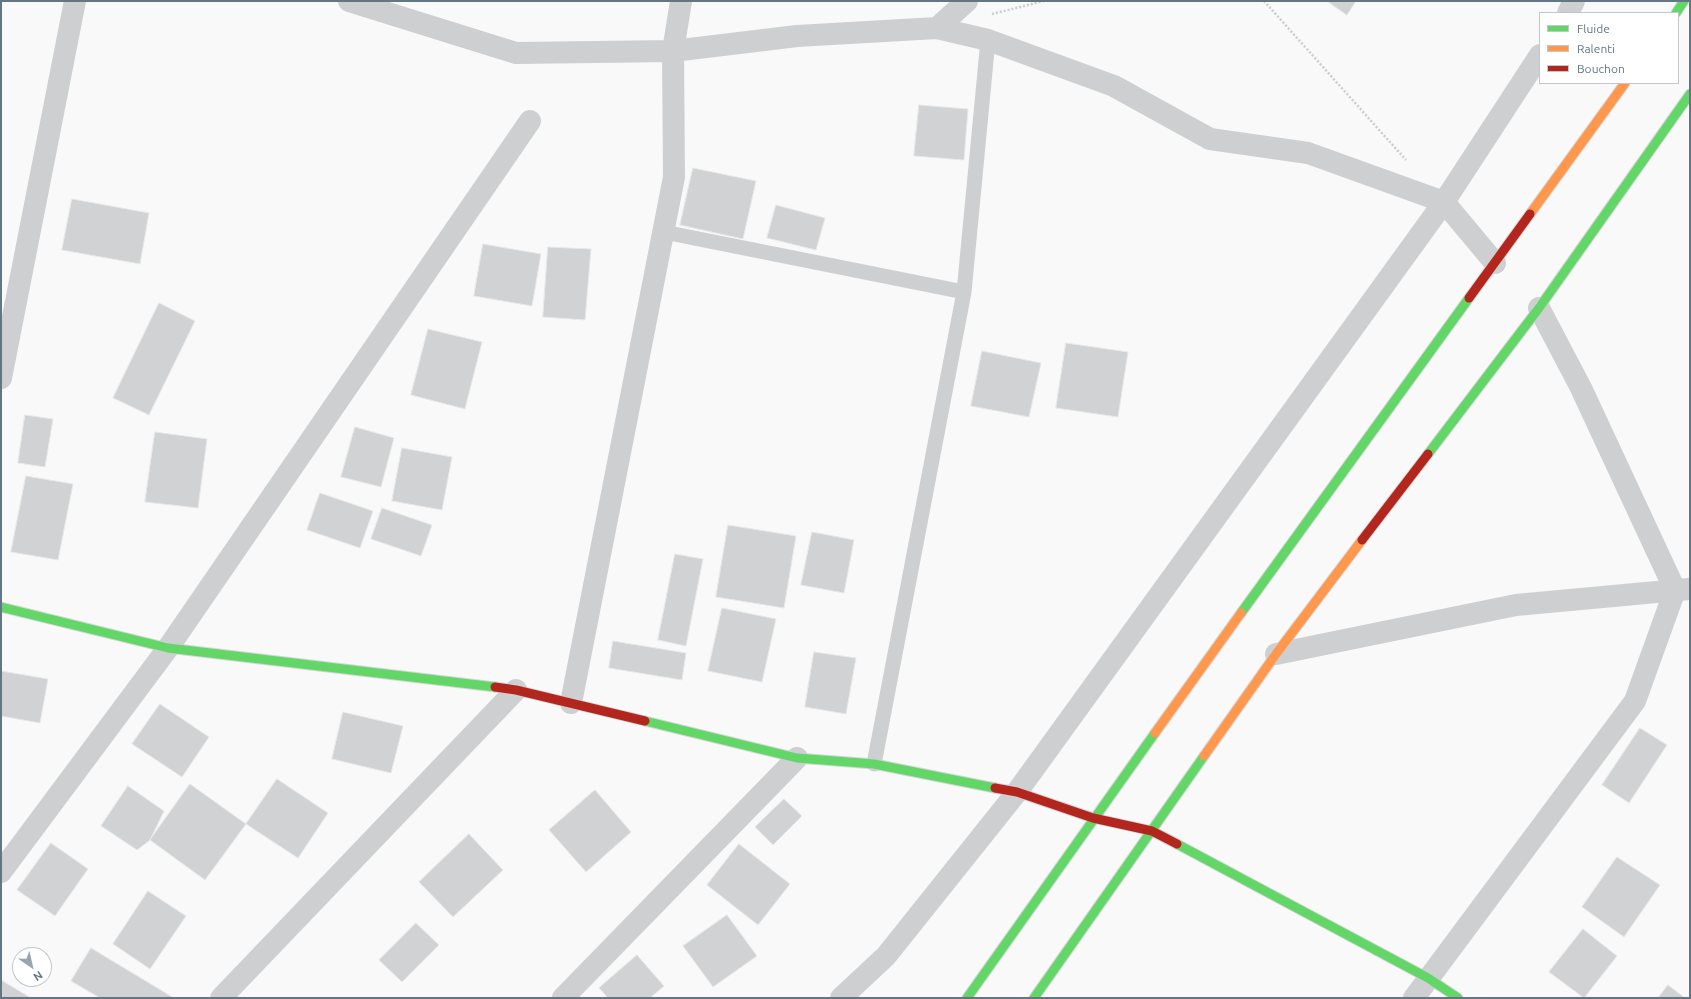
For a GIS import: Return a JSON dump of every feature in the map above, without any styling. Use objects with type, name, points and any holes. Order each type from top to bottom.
[{"type":"main road","points":[[1677,12],[1684,1]]},
{"type":"main road","points":[[967,998],[1093,818],[1624,84]]},
{"type":"main road","points":[[1034,998],[1276,654],[1539,308],[1690,94]]},
{"type":"main road","points":[[1,607],[168,648],[516,690],[797,758],[874,764],[1017,792],[1093,818],[1152,831],[1428,978],[1458,998]]},
{"type":"street","points":[[1,378],[75,1]]},
{"type":"street","points":[[349,1],[516,53],[673,51],[797,36],[937,28],[988,40],[1114,86],[1210,139],[1308,153],[1444,202],[1495,263]]},
{"type":"street","points":[[571,703],[674,177],[673,51],[681,1]]},
{"type":"street","points":[[937,28],[967,1]]},
{"type":"street","points":[[1568,12],[1574,1]]},
{"type":"street","points":[[841,998],[886,956],[1017,792],[1444,202],[1539,57]]},
{"type":"street","points":[[1,872],[168,648],[530,121]]},
{"type":"street","points":[[1539,308],[1683,589]]},
{"type":"street","points":[[1276,654],[1516,605],[1683,589]]},
{"type":"street","points":[[1414,998],[1635,701],[1683,589]]},
{"type":"street","points":[[221,998],[516,690]]},
{"type":"street","points":[[563,998],[797,758]]},
{"type":"lane","points":[[874,764],[964,292],[988,40]]},
{"type":"lane","points":[[664,232],[964,292]]},
{"type":"path","points":[[1264,1],[1407,161]]},
{"type":"building","points":[[1327,1],[1356,1],[1347,15]]},
{"type":"building","points":[[919,105],[968,109],[964,160],[914,156]]},
{"type":"building","points":[[693,168],[756,181],[743,239],[680,225]]},
{"type":"building","points":[[72,199],[149,213],[140,264],[62,250]]},
{"type":"building","points":[[776,205],[825,218],[816,250],[767,238]]},
{"type":"building","points":[[483,244],[541,254],[532,306],[474,296]]},
{"type":"building","points":[[548,247],[591,249],[585,320],[543,317]]},
{"type":"building","points":[[159,303],[195,321],[149,415],[113,398]]},
{"type":"building","points":[[428,329],[482,342],[465,409],[411,395]]},
{"type":"building","points":[[1066,343],[1128,352],[1118,417],[1056,408]]},
{"type":"building","points":[[982,351],[1041,363],[1029,417],[971,406]]},
{"type":"building","points":[[25,415],[53,419],[45,467],[18,463]]},
{"type":"building","points":[[355,427],[394,438],[381,487],[341,477]]},
{"type":"building","points":[[155,432],[207,439],[198,508],[145,502]]},
{"type":"building","points":[[402,448],[452,457],[442,510],[392,501]]},
{"type":"building","points":[[26,476],[73,484],[58,560],[11,552]]},
{"type":"building","points":[[320,493],[373,511],[360,548],[307,530]]},
{"type":"building","points":[[382,508],[432,525],[421,556],[371,539]]},
{"type":"building","points":[[728,525],[796,536],[784,608],[716,597]]},
{"type":"building","points":[[812,532],[854,540],[844,593],[801,585]]},
{"type":"building","points":[[675,554],[703,559],[686,646],[658,640]]},
{"type":"building","points":[[722,608],[776,619],[762,682],[708,671]]},
{"type":"building","points":[[613,641],[686,653],[682,680],[609,668]]},
{"type":"building","points":[[814,652],[856,658],[846,714],[805,707]]},
{"type":"building","points":[[1,671],[48,679],[40,723],[1,716]]},
{"type":"building","points":[[160,704],[209,737],[182,777],[132,744]]},
{"type":"building","points":[[343,712],[403,726],[391,773],[332,759]]},
{"type":"building","points":[[1640,728],[1667,745],[1629,803],[1602,785]]},
{"type":"building","points":[[277,779],[328,813],[298,858],[246,824]]},
{"type":"building","points":[[190,784],[246,824],[205,880],[150,840]]},
{"type":"building","points":[[128,786],[164,811],[150,840],[137,850],[101,826]]},
{"type":"building","points":[[595,790],[631,832],[586,872],[549,830]]},
{"type":"building","points":[[784,799],[802,816],[773,845],[755,827]]},
{"type":"building","points":[[469,834],[503,870],[453,917],[419,882]]},
{"type":"building","points":[[51,843],[88,869],[55,916],[17,890]]},
{"type":"building","points":[[739,844],[790,884],[758,925],[707,885]]},
{"type":"building","points":[[1617,857],[1660,885],[1624,937],[1582,907]]},
{"type":"building","points":[[148,891],[186,916],[150,969],[113,944]]},
{"type":"building","points":[[727,915],[757,956],[713,987],[683,946]]},
{"type":"building","points":[[416,923],[439,945],[402,982],[379,960]]},
{"type":"building","points":[[1583,929],[1617,956],[1584,998],[1549,972]]},
{"type":"building","points":[[91,948],[174,998],[100,998],[71,981]]},
{"type":"building","points":[[637,955],[664,986],[650,998],[608,998],[599,988]]},
{"type":"building","points":[[1,980],[31,998],[1,998]]},
{"type":"building","points":[[1668,985],[1685,998],[1658,998]]},
{"type":"traffic: fast","points":[[1677,12],[1684,1]]},
{"type":"traffic: fast","points":[[1428,454],[1539,308],[1690,94]]},
{"type":"traffic: fast","points":[[1241,613],[1469,298]]},
{"type":"traffic: fast","points":[[1,607],[168,648],[495,687]]},
{"type":"traffic: fast","points":[[645,721],[797,758],[874,764],[995,788]]},
{"type":"traffic: fast","points":[[967,998],[1155,733]]},
{"type":"traffic: fast","points":[[1034,998],[1204,756]]},
{"type":"traffic: fast","points":[[1177,844],[1428,978],[1458,998]]},
{"type":"traffic: slow","points":[[1530,214],[1624,84]]},
{"type":"traffic: slow","points":[[1204,756],[1276,654],[1362,540]]},
{"type":"traffic: slow","points":[[1155,733],[1241,613]]},
{"type":"traffic: jam","points":[[1469,298],[1530,214]]},
{"type":"traffic: jam","points":[[1362,540],[1428,454]]},
{"type":"traffic: jam","points":[[495,687],[516,690],[645,721]]},
{"type":"traffic: jam","points":[[995,788],[1017,792],[1093,818],[1152,831],[1177,844]]}]
